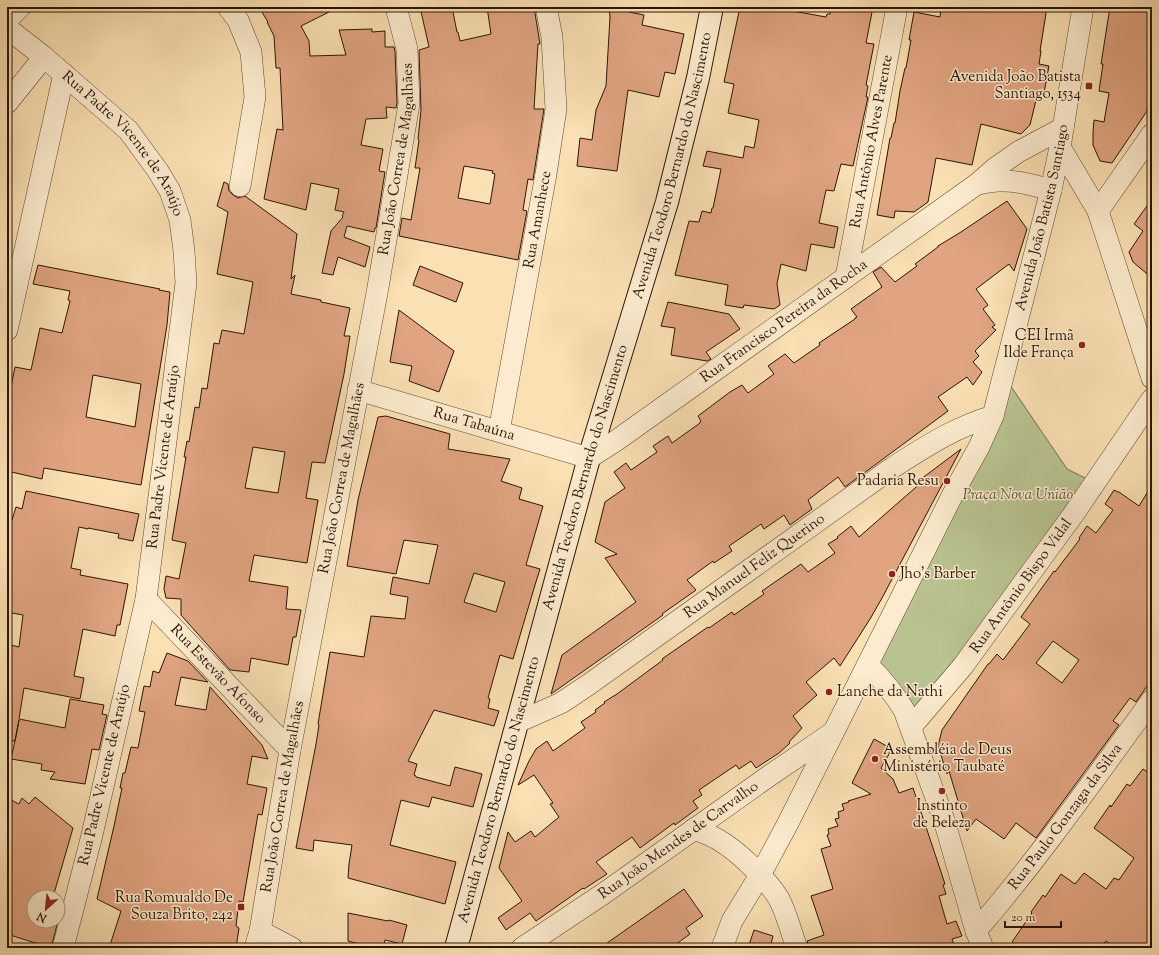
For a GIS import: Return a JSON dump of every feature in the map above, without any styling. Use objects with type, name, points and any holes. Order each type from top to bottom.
[{"type":"street","points":[[7,20],[20,7]]},
{"type":"street","points":[[228,7],[238,20],[251,52],[254,97],[240,186]]},
{"type":"street","name":"Rua João Correa de Magalhães","points":[[258,940],[290,750],[377,293],[409,104],[407,49],[396,7]]},
{"type":"street","name":"Rua Amanhece","points":[[499,431],[546,174],[556,109],[552,37],[546,7]]},
{"type":"street","name":"Avenida Teodoro Bernardo do Nascimento","points":[[456,948],[589,458],[668,202],[698,78],[712,7]]},
{"type":"street","name":"Rua Antônio Alves Parente","points":[[846,277],[897,7]]},
{"type":"street","name":"Avenida João Batista Santiago","points":[[722,948],[732,922],[787,825],[954,492],[979,447],[993,416],[1051,190],[1062,138],[1083,7]]},
{"type":"street","name":"Rua Padre Vicente de Araújo","points":[[7,28],[44,57],[128,130],[158,171],[170,191],[180,220],[186,283],[146,599],[92,835],[63,948]]},
{"type":"street","points":[[7,103],[44,57]]},
{"type":"street","points":[[7,330],[64,74]]},
{"type":"street","points":[[1098,212],[1152,134]]},
{"type":"street","points":[[1062,138],[1098,212],[1152,378]]},
{"type":"street","name":"Rua Francisco Pereira da Rocha","points":[[589,458],[617,440],[977,184],[994,169],[1018,152],[1062,138]]},
{"type":"street","name":"Rua Francisco Pereira da Rocha","points":[[977,184],[998,180],[1012,181],[1051,190]]},
{"type":"street","name":"Rua Tabaúna","points":[[358,390],[589,458]]},
{"type":"street","name":"Rua Antônio Bispo Vidal","points":[[911,728],[972,654],[1075,512],[1152,399]]},
{"type":"street","name":"Rua Manuel Feliz Querino","points":[[518,722],[561,703],[588,685],[892,468],[938,439],[975,421],[993,416]]},
{"type":"street","name":"Rua Estevão Afonso","points":[[146,599],[290,750]]},
{"type":"street","points":[[868,665],[885,682],[904,710],[944,820],[979,940]]},
{"type":"street","name":"Rua Paulo Gonzaga da Silva","points":[[979,940],[1002,902],[1094,781],[1152,700]]},
{"type":"street","name":"Rua João Mendes de Carvalho","points":[[522,948],[603,894],[769,776],[834,732]]},
{"type":"street","points":[[694,829],[718,839],[769,884],[779,899],[797,948]]},
{"type":"street","points":[[258,940],[292,948]]},
{"type":"green space","name":"Praça Nova União","points":[[1008,382],[1067,469],[1095,483],[911,726],[872,663]]},
{"type":"building","points":[[259,7],[339,7],[301,26],[309,41],[310,56],[346,55],[339,30],[372,29],[372,32],[385,31],[385,47],[394,47],[396,108],[386,107],[387,118],[366,119],[361,145],[383,149],[379,171],[385,172],[376,228],[374,232],[347,226],[344,237],[370,247],[365,267],[338,257],[333,275],[322,273],[331,231],[343,217],[344,212],[335,210],[339,189],[311,183],[306,210],[264,199],[277,129],[283,130],[280,68],[276,68],[274,36]]},
{"type":"building","points":[[420,7],[452,7],[460,41],[491,34],[487,7],[534,7],[540,44],[538,44],[534,109],[544,109],[533,180],[528,179],[523,210],[527,211],[518,260],[399,236],[402,218],[411,220],[420,168],[415,168],[421,110],[419,50],[429,47]],"holes":[[[464,166],[493,171],[492,173],[495,174],[490,204],[458,198]]]},
{"type":"building","points":[[609,7],[629,7],[629,12],[644,15],[642,25],[684,34],[675,74],[665,72],[659,97],[628,90],[617,171],[577,166],[580,138],[592,140],[596,110],[606,86],[610,17]]},
{"type":"building","points":[[740,7],[787,7],[787,10],[826,17],[827,14],[830,14],[831,8],[851,10],[852,7],[873,7],[866,43],[874,44],[866,85],[868,86],[866,97],[868,97],[853,166],[841,164],[834,191],[826,190],[819,223],[838,227],[834,248],[811,244],[806,271],[781,264],[777,284],[780,305],[774,309],[744,305],[743,308],[725,305],[728,285],[675,275],[689,221],[699,222],[702,211],[711,213],[713,208],[721,169],[703,166],[707,151],[743,158],[745,146],[754,148],[759,120],[728,113],[734,84],[724,82]]},
{"type":"building","points":[[941,7],[1047,7],[1039,64],[1049,66],[1044,93],[1038,92],[1030,125],[1021,134],[981,124],[972,165],[936,158],[928,202],[914,212],[895,211],[894,218],[877,215],[890,138],[895,123],[900,91],[906,68],[914,12],[940,17]]},
{"type":"building","points":[[1110,7],[1152,7],[1152,84],[1147,111],[1112,163],[1100,161],[1093,145],[1094,120],[1104,122],[1109,93],[1099,91],[1103,64],[1101,64]]},
{"type":"building","points":[[224,182],[228,184],[229,191],[233,195],[238,198],[245,196],[297,234],[291,279],[295,275],[291,294],[350,308],[344,336],[350,336],[344,374],[325,463],[312,462],[306,498],[318,500],[307,563],[254,555],[249,581],[288,587],[286,609],[301,610],[296,637],[293,637],[288,665],[251,658],[249,672],[230,670],[181,615],[181,599],[166,598],[164,589],[166,576],[179,579],[186,543],[172,540],[186,457],[184,457],[187,441],[189,442],[195,407],[199,408],[202,388],[207,389],[214,343],[219,344],[222,330],[244,334],[253,282],[217,274],[228,212],[217,206]],"holes":[[[253,447],[285,452],[278,493],[245,488]]]},
{"type":"building","points":[[1152,199],[1152,278],[1133,262],[1129,252],[1143,231],[1134,224]]},
{"type":"building","points":[[1007,201],[1027,229],[1014,271],[1009,264],[976,289],[988,305],[983,309],[995,325],[992,327],[996,330],[975,351],[979,356],[973,362],[982,372],[973,385],[967,377],[938,397],[948,411],[845,487],[838,477],[808,500],[812,509],[790,525],[784,515],[764,529],[761,524],[729,546],[732,551],[714,563],[713,561],[687,580],[696,590],[551,694],[562,655],[636,602],[605,558],[617,554],[595,542],[605,502],[625,488],[614,472],[626,463],[631,470],[657,452],[653,446],[668,436],[672,443],[700,423],[701,421],[698,416],[730,392],[742,385],[748,393],[774,374],[768,366],[785,354],[794,363],[820,345],[819,343],[855,319],[857,317],[851,309],[882,287],[873,272],[881,267],[895,282],[917,266],[915,264],[938,246]]},
{"type":"building","points":[[38,265],[170,292],[167,325],[141,485],[44,468],[42,479],[7,471],[7,406],[15,367],[31,370],[40,328],[62,333],[70,301],[68,300],[70,291],[33,284]],"holes":[[[93,375],[141,384],[135,427],[86,417]]]},
{"type":"building","points":[[420,266],[463,283],[456,302],[413,285]]},
{"type":"building","points":[[668,302],[729,314],[740,329],[706,352],[711,359],[707,361],[671,355],[675,328],[661,326]]},
{"type":"building","points":[[399,310],[454,351],[439,392],[409,381],[412,366],[390,362]]},
{"type":"building","points":[[386,416],[450,434],[448,449],[510,459],[501,481],[522,488],[519,499],[543,506],[526,565],[540,569],[513,659],[500,655],[488,698],[490,699],[488,708],[499,711],[494,726],[434,710],[408,761],[417,764],[414,775],[416,777],[450,786],[455,767],[482,774],[473,807],[432,797],[429,807],[401,800],[390,845],[456,862],[445,904],[348,878],[352,845],[314,840],[313,851],[296,848],[316,744],[330,652],[364,657],[371,616],[405,619],[408,597],[390,594],[393,577],[429,584],[438,545],[404,540],[396,574],[347,566],[358,500],[378,417]],"holes":[[[474,573],[505,582],[496,612],[464,602]]]},
{"type":"building","points":[[961,449],[882,598],[840,666],[834,658],[806,682],[817,695],[793,716],[802,728],[789,742],[790,743],[779,753],[756,768],[751,761],[739,769],[736,765],[699,790],[702,795],[693,801],[698,808],[675,825],[674,823],[640,848],[632,837],[596,862],[607,874],[584,889],[583,888],[536,921],[530,913],[506,930],[498,918],[522,901],[499,868],[508,832],[515,842],[531,831],[535,837],[559,817],[550,804],[553,803],[534,775],[518,785],[536,749],[547,741],[553,751],[585,728],[581,722],[596,712],[595,710],[605,703],[604,702],[663,660],[662,659],[732,612],[734,615],[764,594],[762,591],[801,564],[808,572],[835,553],[828,544],[838,538],[837,537],[851,526],[859,537],[923,481],[921,479]]},
{"type":"building","points":[[1152,485],[1152,679],[1136,702],[1130,698],[1113,721],[1119,725],[1036,838],[1016,823],[1004,839],[976,819],[967,831],[949,771],[947,774],[938,746],[942,730],[988,664],[997,654],[1003,660],[1030,624],[1021,617],[1054,571],[1055,572],[1080,539],[1079,538],[1087,526],[1096,533],[1113,510],[1105,504],[1114,490],[1139,506]],"holes":[[[1053,641],[1079,660],[1062,683],[1036,663]]]},
{"type":"building","points":[[26,491],[139,514],[133,541],[118,538],[119,534],[79,527],[71,568],[81,570],[80,575],[128,584],[120,625],[117,625],[115,636],[83,629],[74,676],[84,678],[80,699],[24,688],[19,719],[65,728],[70,699],[104,705],[102,714],[107,715],[99,750],[92,749],[85,784],[50,779],[55,772],[41,770],[42,764],[11,759],[15,741],[7,741],[7,644],[19,647],[23,615],[7,612],[7,519],[12,520],[16,507],[22,509]]},
{"type":"building","points":[[167,653],[188,661],[208,682],[181,677],[175,705],[206,710],[210,687],[262,745],[268,759],[252,756],[247,784],[267,788],[262,815],[258,814],[243,902],[239,901],[236,926],[239,928],[236,948],[119,948],[110,945],[121,911],[97,899],[122,788],[120,788],[123,773],[125,773],[131,747],[138,748],[145,712],[139,711],[144,686],[150,687],[153,671],[159,673]]},
{"type":"building","points":[[874,739],[892,749],[881,768],[893,779],[899,793],[913,788],[945,884],[943,885],[946,894],[939,896],[947,924],[956,921],[962,936],[952,939],[955,948],[809,948],[807,941],[824,935],[811,896],[833,889],[821,849],[831,846],[827,835],[829,834],[828,829],[838,826],[835,819],[839,818],[838,812],[844,810],[842,804],[871,794],[852,783]]},
{"type":"building","points":[[1143,769],[1152,775],[1152,948],[1116,948],[1106,941],[1100,948],[1021,948],[1012,942],[1043,895],[1045,897],[1061,874],[1075,884],[1084,873],[1106,889],[1114,878],[1119,880],[1134,858],[1094,828],[1127,784],[1130,786]]},
{"type":"building","points":[[35,797],[73,828],[55,889],[26,889],[26,929],[56,929],[51,948],[7,934],[7,798],[19,804],[22,798],[29,804]]},
{"type":"building","points":[[684,889],[703,916],[686,928],[690,934],[671,948],[600,948]]},
{"type":"building","points":[[348,913],[389,920],[407,925],[402,944],[385,940],[383,948],[373,948],[348,941]]},
{"type":"building","points":[[754,930],[773,936],[770,948],[748,948]]},
{"type":"place","name":"Avenida João Batista Santiago, 1534","points":[[1089,86]]},
{"type":"place","name":"CEI Irmã Ilde França","points":[[1082,345]]},
{"type":"place","name":"Padaria Resu","points":[[947,481]]},
{"type":"place","name":"Jho's Barber","points":[[892,574]]},
{"type":"place","name":"Lanche da Nathi","points":[[829,692]]},
{"type":"place","name":"Assembléia de Deus Ministério Taubaté","points":[[875,759]]},
{"type":"place","name":"Instinto de Beleza","points":[[942,791]]},
{"type":"place","name":"Rua Romualdo De Souza Brito, 242","points":[[241,907]]}]
